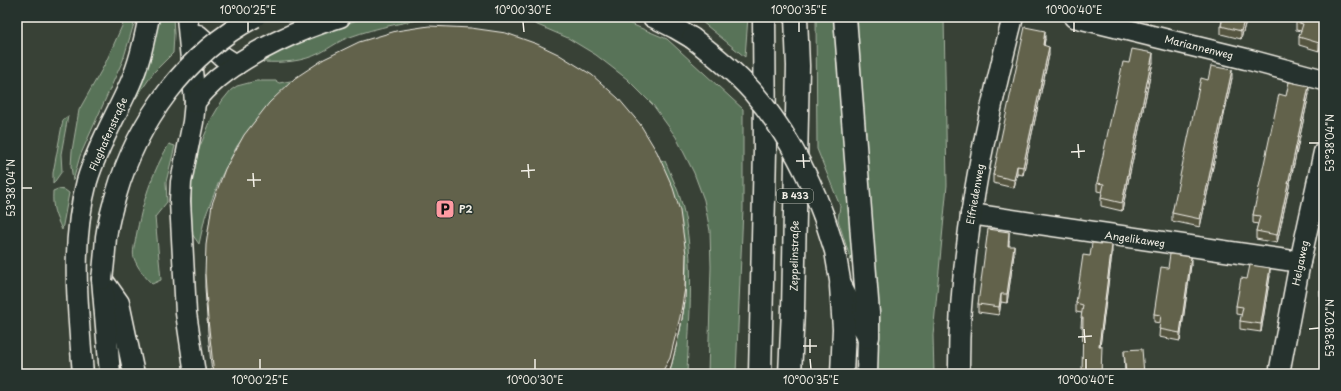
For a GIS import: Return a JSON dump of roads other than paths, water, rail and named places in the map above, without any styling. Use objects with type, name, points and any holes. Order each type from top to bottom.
[{"type":"highway","name":"B 433","points":[[760,374],[765,150],[764,17]]},
{"type":"highway","name":"Zeppelinstraße","points":[[790,374],[793,310],[798,66],[796,17]]},
{"type":"highway","points":[[845,17],[868,313],[868,337]]},
{"type":"highway","points":[[841,286],[844,329],[842,374]]},
{"type":"street","name":"Flughafenstraße","points":[[83,374],[76,272],[80,221],[84,196],[88,180],[104,138],[137,68],[149,17]]},
{"type":"street","points":[[110,374],[102,279],[105,262],[106,236],[115,195],[130,153],[141,131],[161,99],[190,67],[218,41],[254,17]]},
{"type":"street","points":[[195,102],[218,78],[259,51],[308,28],[340,17]]},
{"type":"street","points":[[653,17],[692,38],[732,71],[766,108],[794,151],[814,191],[824,217],[835,251],[841,286],[868,337],[867,374]]},
{"type":"street","name":"Elfriedenweg","points":[[959,374],[959,336],[971,214],[991,110],[1013,17]]},
{"type":"street","name":"Mariannenweg","points":[[1074,17],[1246,59],[1324,80]]},
{"type":"street","points":[[188,20],[200,37],[222,56],[236,65]]},
{"type":"street","points":[[188,20],[195,102],[193,122],[181,182],[180,201],[186,313],[195,374]]},
{"type":"street","name":"Helgaweg","points":[[1279,374],[1300,262],[1324,152]]},
{"type":"street","name":"Angelikaweg","points":[[971,214],[1300,262]]},
{"type":"street","points":[[102,279],[119,303],[134,374]]},
{"type":"street","points":[[102,374],[98,368],[97,348],[105,319]]},
{"type":"street","points":[[105,319],[118,346],[119,366],[116,374]]},
{"type":"place","name":"P2","points":[[445,209]]}]
